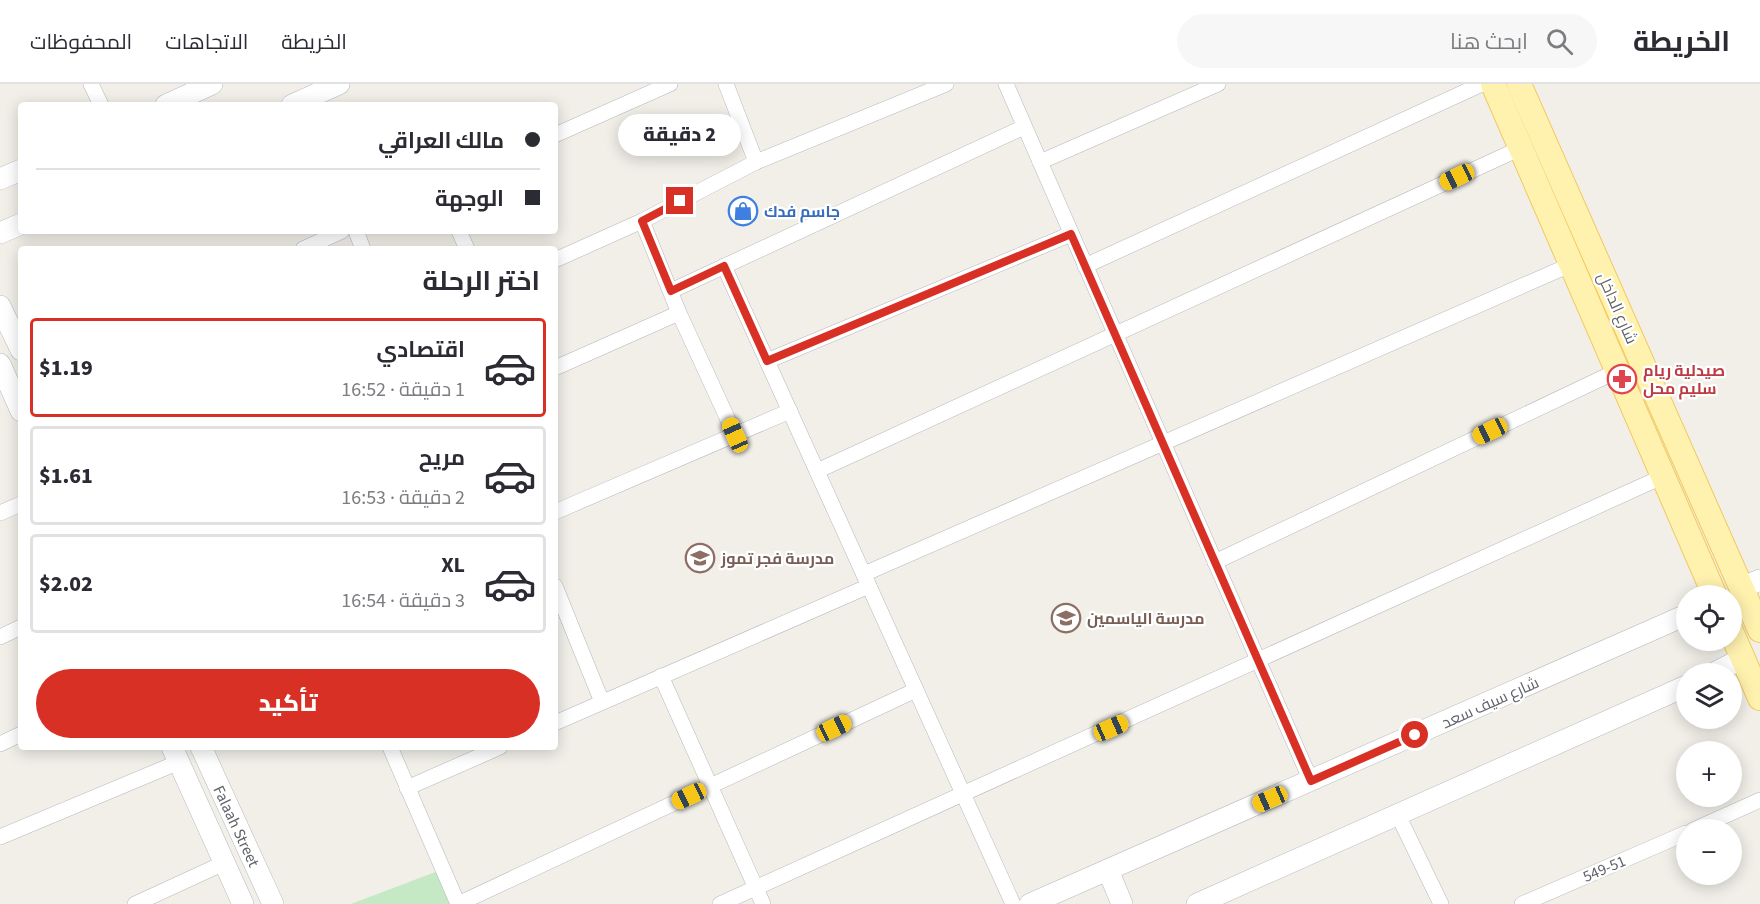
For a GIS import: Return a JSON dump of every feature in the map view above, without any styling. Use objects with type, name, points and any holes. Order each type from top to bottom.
[{"type":"main road","name":"شارع الداخل","points":[[1493,84],[1711,585]]},
{"type":"main road","name":"شارع الداخل","points":[[1519,84],[1750,584],[1760,630]]},
{"type":"main road","points":[[1740,651],[1760,698]]},
{"type":"street","points":[[91,84],[100,102]]},
{"type":"street","points":[[173,102],[212,84]]},
{"type":"street","points":[[303,102],[339,84]]},
{"type":"street","points":[[558,134],[670,84]]},
{"type":"street","points":[[726,84],[756,162]]},
{"type":"street","points":[[558,259],[642,221],[756,162],[945,84]]},
{"type":"street","points":[[1006,84],[1311,781]]},
{"type":"street","points":[[1040,162],[1218,84]]},
{"type":"street","points":[[1085,266],[1482,84]]},
{"type":"street","points":[[671,291],[1024,127]]},
{"type":"street","points":[[817,471],[1521,148]]},
{"type":"street","points":[[0,179],[18,171]]},
{"type":"street","points":[[642,221],[679,313],[735,435]]},
{"type":"street","points":[[0,233],[18,225]]},
{"type":"street","points":[[310,246],[336,234]]},
{"type":"street","points":[[767,361],[1071,234]]},
{"type":"street","points":[[558,722],[661,676],[1162,442],[1570,265]]},
{"type":"street","points":[[724,266],[1013,904]]},
{"type":"street","points":[[0,306],[18,344]]},
{"type":"street","points":[[558,367],[679,313]]},
{"type":"street","points":[[1215,562],[1617,371]]},
{"type":"street","points":[[3,378],[18,406]]},
{"type":"street","points":[[558,511],[790,411]]},
{"type":"street","points":[[720,904],[1664,476]]},
{"type":"street","points":[[0,513],[18,505]]},
{"type":"street","points":[[558,599],[602,702]]},
{"type":"street","name":"شارع سيف سعد","points":[[1030,904],[1676,619]]},
{"type":"street","points":[[0,637],[18,628]]},
{"type":"street","points":[[1733,663],[1743,658]]},
{"type":"street","points":[[661,676],[763,904]]},
{"type":"street","points":[[391,750],[458,904],[916,690]]},
{"type":"street","points":[[1197,904],[1676,690]]},
{"type":"street","points":[[0,744],[18,735]]},
{"type":"street","name":"Falaah Street","points":[[202,750],[273,904]]},
{"type":"street","points":[[407,788],[493,750]]},
{"type":"street","points":[[0,837],[175,754]]},
{"type":"street","name":"Falaah Street","points":[[175,754],[243,904]]},
{"type":"street","points":[[1718,819],[1760,801]]},
{"type":"street","points":[[1398,815],[1441,904]]},
{"type":"street","name":"549-51","points":[[1522,904],[1676,837]]},
{"type":"street","points":[[135,904],[224,863]]},
{"type":"street","points":[[1108,870],[1122,904]]},
{"type":"green space","points":[[438,871],[452,904],[351,904]]},
{"type":"place","name":"جاسم فدك","points":[[743,211]]},
{"type":"place","name":"صيدلية ريام سليم محل","points":[[1622,379]]},
{"type":"place","name":"مدرسة فجر تموز","points":[[700,558]]},
{"type":"place","name":"مدرسة الياسمين","points":[[1066,618]]},
{"type":"route","points":[[680,201],[642,221],[671,291],[724,266],[767,361],[1071,234],[1311,781],[1415,735]]}]
